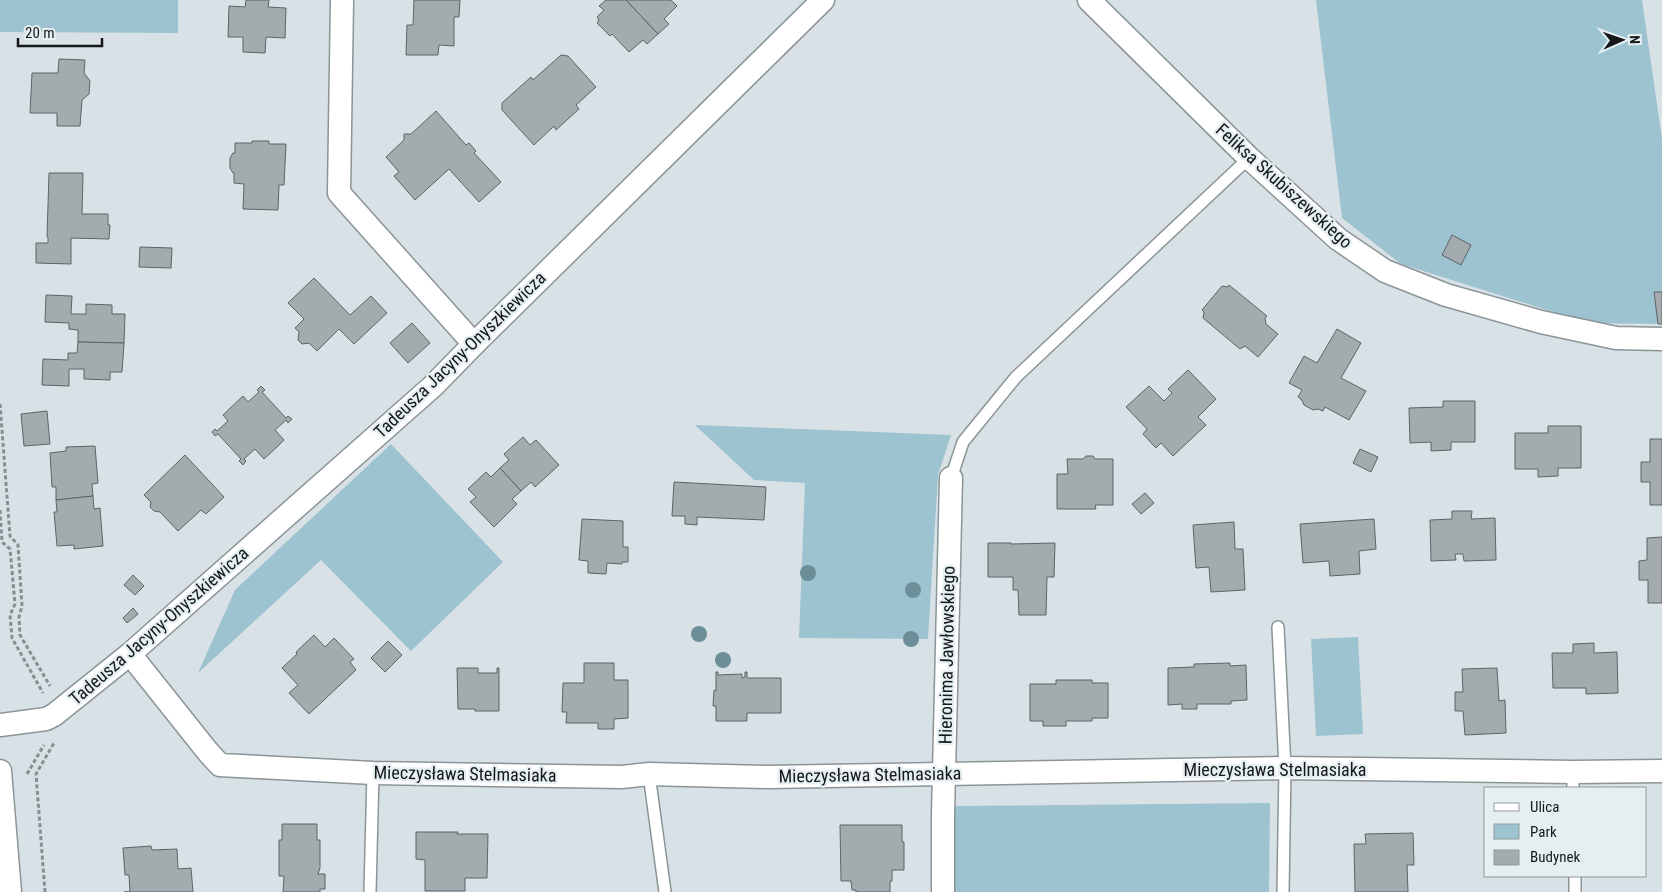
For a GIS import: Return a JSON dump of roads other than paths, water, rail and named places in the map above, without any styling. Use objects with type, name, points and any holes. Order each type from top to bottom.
[{"type":"street","points":[[342,0],[339,193],[474,344]]},
{"type":"street","name":"Tadeusza Jacyny-Onyszkiewicza","points":[[0,725],[50,717],[130,654],[434,386],[474,344],[823,0]]},
{"type":"street","name":"Feliksa Skubiszewskiego","points":[[1089,0],[1249,158],[1338,239],[1385,271],[1446,296],[1541,322],[1616,338],[1662,339]]},
{"type":"street","name":"Hieronima Jawłowskiego","points":[[943,892],[951,478]]},
{"type":"street","name":"Mieczysława Stelmasiaka","points":[[130,654],[220,765],[373,773],[622,777],[649,774],[768,777],[1285,768],[1573,780],[1662,771]]},
{"type":"street","points":[[0,771],[10,892]]},
{"type":"lane","points":[[951,478],[963,442],[1016,377],[1249,158]]},
{"type":"lane","points":[[1278,627],[1285,768],[1283,892]]},
{"type":"lane","points":[[370,892],[373,773]]},
{"type":"lane","points":[[649,774],[665,892]]},
{"type":"lane","points":[[1575,877],[1575,892]]}]
